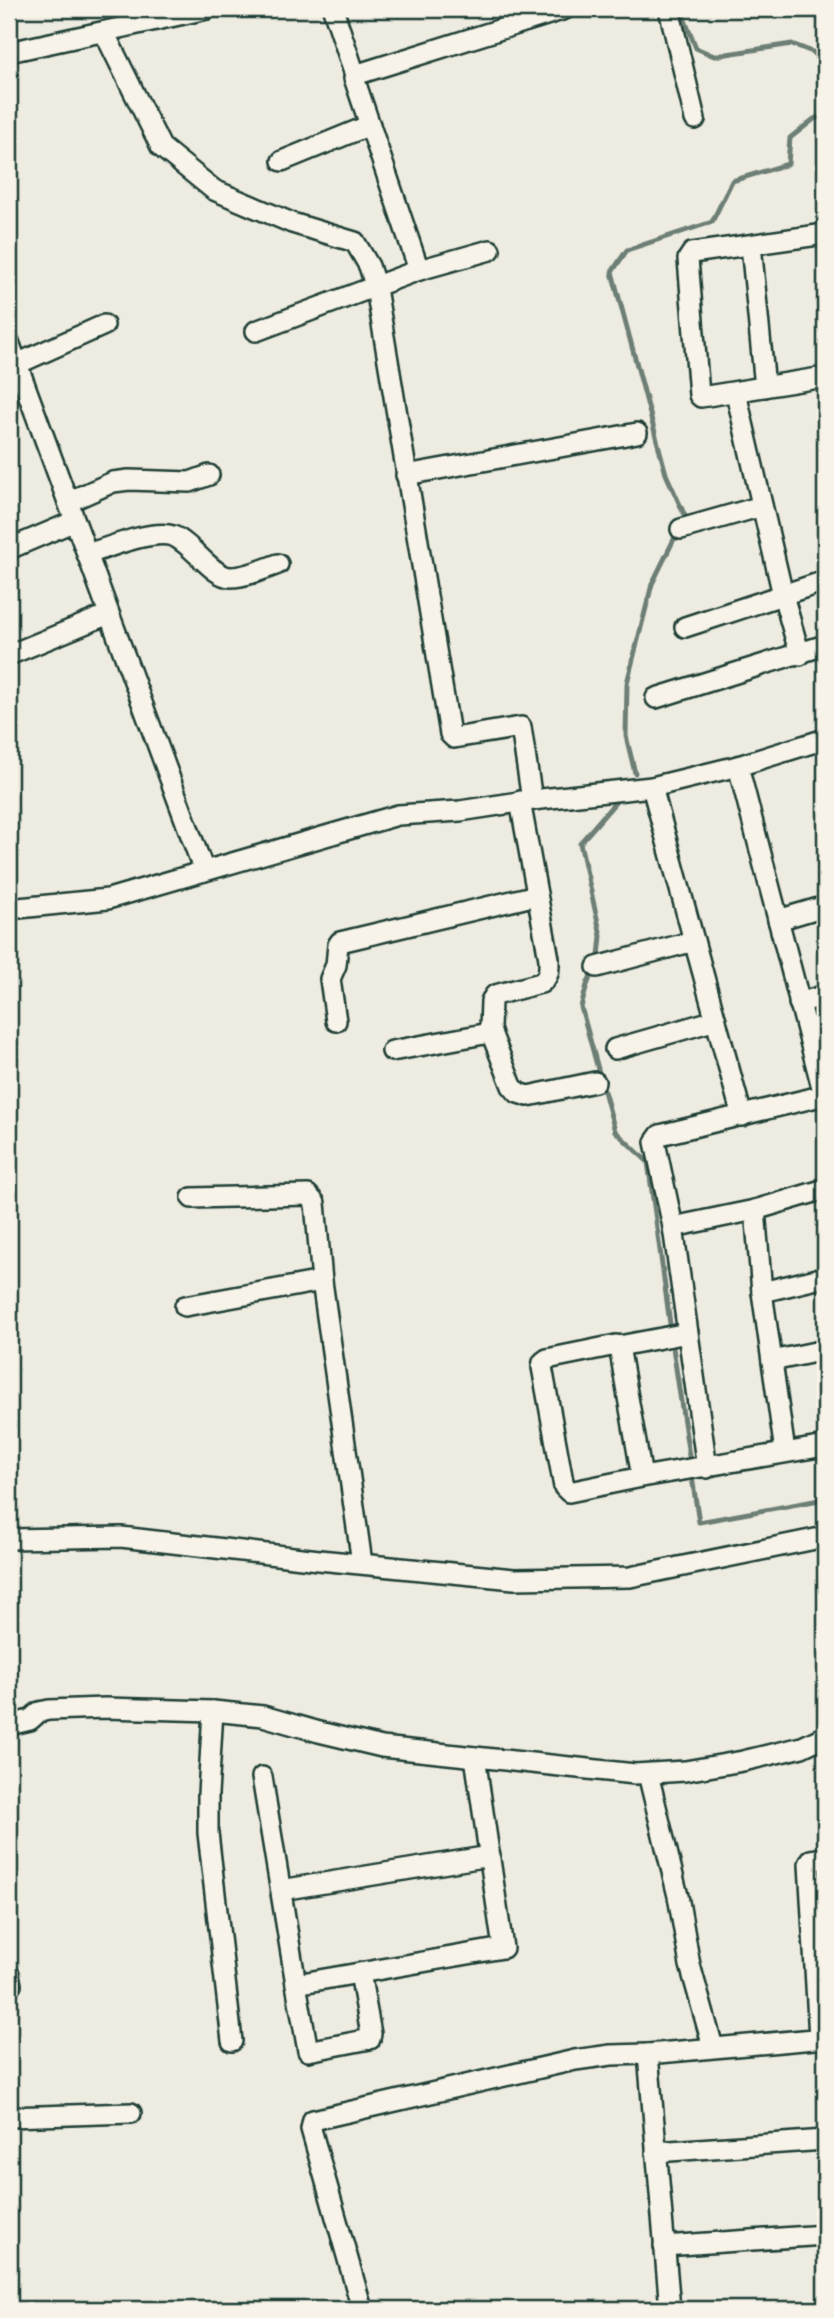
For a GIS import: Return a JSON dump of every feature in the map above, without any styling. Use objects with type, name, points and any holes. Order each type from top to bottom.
[{"type":"street","points":[[9,52],[207,9]]},
{"type":"street","points":[[332,9],[419,270]]},
{"type":"street","points":[[355,75],[565,9]]},
{"type":"street","points":[[668,9],[695,119]]},
{"type":"street","points":[[104,32],[161,147],[214,190],[292,223],[355,242],[369,266],[376,288],[450,734],[454,738],[521,727],[526,800],[549,971],[547,979],[541,983],[495,995],[491,1001],[490,1030],[512,1086],[518,1093],[528,1096],[595,1083]]},
{"type":"street","points":[[282,161],[370,125]]},
{"type":"street","points":[[825,234],[692,253],[688,259],[699,395],[704,398],[825,377]]},
{"type":"street","points":[[751,245],[765,387]]},
{"type":"street","points":[[256,331],[419,270],[490,250]]},
{"type":"street","points":[[17,364],[104,325]]},
{"type":"street","points":[[9,342],[204,871]]},
{"type":"street","points":[[736,393],[783,595],[800,655]]},
{"type":"street","points":[[406,475],[636,433]]},
{"type":"street","points":[[68,502],[113,482],[190,482],[209,475]]},
{"type":"street","points":[[681,529],[762,506]]},
{"type":"street","points":[[9,549],[75,521]]},
{"type":"street","points":[[87,554],[159,535],[173,537],[197,553],[221,575],[230,577],[278,565]]},
{"type":"street","points":[[685,627],[825,581]]},
{"type":"street","points":[[9,655],[109,614]]},
{"type":"street","points":[[656,698],[825,645]]},
{"type":"street","points":[[9,909],[108,899],[398,815],[460,811],[526,800],[652,787],[738,766],[825,739]]},
{"type":"street","points":[[707,1468],[677,1335],[673,1227],[655,1142],[660,1135],[824,1095],[738,766]]},
{"type":"street","points":[[652,787],[742,1116]]},
{"type":"street","points":[[336,1021],[330,979],[337,965],[340,942],[537,895]]},
{"type":"street","points":[[778,920],[825,906]]},
{"type":"street","points":[[597,967],[694,940]]},
{"type":"street","points":[[800,1003],[825,995]]},
{"type":"street","points":[[615,1049],[716,1020]]},
{"type":"street","points":[[392,1051],[484,1034],[490,1030]]},
{"type":"street","points":[[673,1227],[755,1210],[825,1189]]},
{"type":"street","points":[[192,1198],[308,1195],[315,1203],[322,1281],[362,1563]]},
{"type":"street","points":[[755,1210],[762,1292],[785,1452]]},
{"type":"street","points":[[762,1292],[825,1277]]},
{"type":"street","points":[[185,1306],[322,1281]]},
{"type":"street","points":[[677,1335],[616,1345],[543,1362],[564,1486],[569,1492],[825,1446]]},
{"type":"street","points":[[619,1346],[622,1350],[642,1477]]},
{"type":"street","points":[[772,1361],[825,1350]]},
{"type":"street","points":[[9,1539],[121,1537],[514,1579],[630,1577],[825,1537]]},
{"type":"street","points":[[9,1725],[30,1720],[38,1712],[49,1710],[105,1707],[214,1711],[263,1716],[382,1747],[648,1774],[743,1761],[802,1747],[825,1736]]},
{"type":"street","points":[[214,1711],[208,1833],[232,2041]]},
{"type":"street","points":[[296,1984],[503,1948],[475,1757]]},
{"type":"street","points":[[648,1774],[678,1896],[690,1965],[713,2047]]},
{"type":"street","points":[[262,1777],[308,2051],[370,2039],[360,1973]]},
{"type":"street","points":[[281,1890],[490,1856]]},
{"type":"street","points":[[362,2309],[311,2129],[313,2120],[575,2060],[822,2038],[809,1864],[811,1860],[825,1858]]},
{"type":"street","points":[[648,2054],[670,2309]]},
{"type":"street","points":[[9,2117],[131,2113]]},
{"type":"street","points":[[656,2152],[825,2140]]},
{"type":"street","points":[[664,2246],[825,2235]]},
{"type":"waterway","points":[[683,9],[696,48],[714,56],[792,44],[815,53],[825,89]]},
{"type":"waterway","points":[[682,523],[685,516],[666,474],[612,272],[627,250],[712,222],[732,181],[788,164],[790,138],[825,114]]},
{"type":"waterway","points":[[635,773],[626,736],[627,683],[652,584],[678,531]]},
{"type":"waterway","points":[[619,798],[580,843],[601,936],[599,956],[581,1007],[615,1131],[648,1162],[671,1331]]},
{"type":"waterway","points":[[672,1341],[689,1456]]},
{"type":"waterway","points":[[692,1477],[699,1522],[825,1499]]}]
